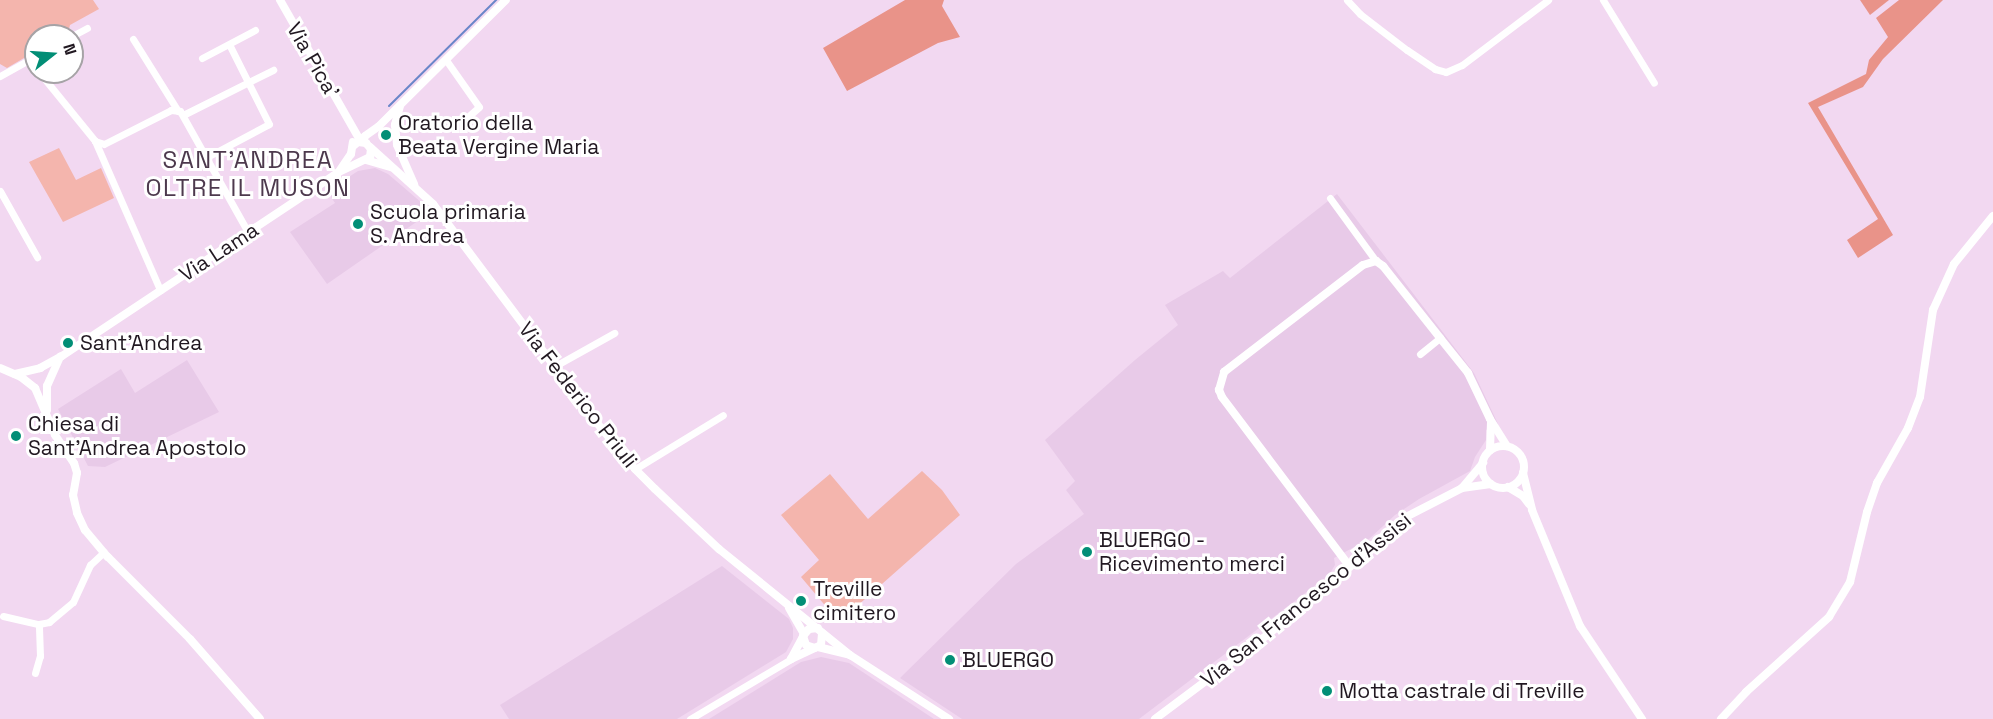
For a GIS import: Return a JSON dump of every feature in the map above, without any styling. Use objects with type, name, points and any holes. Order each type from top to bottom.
[{"type":"street","name":"Via Pica'","points":[[280,0],[361,146]]},
{"type":"street","points":[[361,146],[371,154],[364,161],[356,160],[361,146],[506,0]]},
{"type":"street","points":[[1347,0],[1360,14],[1407,50],[1435,69],[1446,72],[1462,65],[1548,0]]},
{"type":"street","points":[[1603,0],[1654,83]]},
{"type":"street","points":[[202,58],[255,30]]},
{"type":"street","points":[[133,39],[207,157],[249,234]]},
{"type":"street","points":[[207,157],[268,126],[229,44]]},
{"type":"street","points":[[446,60],[479,107],[463,121]]},
{"type":"street","points":[[0,76],[24,63]]},
{"type":"street","points":[[95,141],[104,144],[273,70]]},
{"type":"street","name":"Via Lama","points":[[48,84],[95,141],[160,290]]},
{"type":"street","points":[[402,103],[395,125],[397,145],[420,192]]},
{"type":"street","name":"Via Lama","points":[[337,173],[361,146]]},
{"type":"street","name":"Via Federico Priuli","points":[[361,146],[392,167],[439,212],[635,469],[719,549],[850,655]]},
{"type":"street","name":"Via Lama","points":[[15,374],[37,369],[60,357],[249,234],[337,173],[364,161]]},
{"type":"street","name":"Via Federico Priuli","points":[[364,161],[392,167]]},
{"type":"street","points":[[0,190],[37,257]]},
{"type":"street","points":[[1330,198],[1376,261],[1468,373],[1490,419],[1507,446],[1520,454],[1524,463],[1523,473],[1532,510],[1580,626],[1642,719]]},
{"type":"street","points":[[1714,719],[1819,627],[1850,582],[1867,512],[1877,483],[1908,428],[1920,397],[1933,310],[1954,264],[1993,216]]},
{"type":"street","points":[[1350,567],[1222,398],[1220,382],[1224,372],[1364,265],[1376,261]]},
{"type":"street","points":[[555,366],[614,333]]},
{"type":"street","points":[[1420,354],[1440,338]]},
{"type":"street","points":[[49,382],[60,357]]},
{"type":"street","points":[[0,368],[33,385],[49,382]]},
{"type":"street","points":[[47,412],[48,372],[37,369],[30,375],[33,385],[47,412],[55,435],[77,473],[73,495],[77,513],[86,530],[104,552],[190,639],[260,719]]},
{"type":"street","points":[[635,469],[723,415]]},
{"type":"street","points":[[1490,419],[1490,450],[1483,463],[1483,473],[1491,484],[1508,487],[1523,496],[1532,510]]},
{"type":"street","points":[[1490,450],[1507,446]]},
{"type":"street","name":"Via San Francesco d'Assisi","points":[[1462,488],[1483,463]]},
{"type":"street","points":[[1508,487],[1516,483],[1523,473]]},
{"type":"street","name":"Via San Francesco d'Assisi","points":[[1155,719],[1270,633],[1350,567],[1404,518],[1462,488],[1491,484]]},
{"type":"street","points":[[3,616],[39,624],[49,622],[73,603],[90,566],[104,552]]},
{"type":"street","points":[[785,603],[804,635],[806,645],[850,655],[949,719]]},
{"type":"street","points":[[34,673],[40,656],[39,624]]},
{"type":"street","points":[[690,719],[791,659],[817,647],[824,639],[820,631],[808,629],[791,659]]},
{"type":"street","points":[[1721,719],[1746,692]]},
{"type":"shaded area","points":[[0,0],[93,0],[99,9],[72,24],[24,24],[24,58],[7,68],[0,64]]},
{"type":"shaded area","points":[[905,0],[944,0],[942,6],[960,37],[938,43],[847,91],[823,48]]},
{"type":"shaded area","points":[[1860,0],[1889,0],[1870,15]]},
{"type":"shaded area","points":[[1899,0],[1943,0],[1883,59],[1863,87],[1818,107],[1893,235],[1858,258],[1847,240],[1878,219],[1808,103],[1866,74],[1869,60],[1888,37],[1876,18]]},
{"type":"shaded area","points":[[59,148],[76,180],[101,168],[114,198],[63,222],[29,162]]},
{"type":"shaded area","name":"Scuola primaria S. Andrea","points":[[375,168],[388,174],[429,209],[423,213],[425,216],[327,284],[290,232],[335,203],[327,191],[358,171]]},
{"type":"shaded area","points":[[1337,194],[1474,373],[1498,424],[1486,430],[1486,440],[1475,457],[1470,471],[1419,499],[1395,515],[1369,539],[1334,558],[1335,565],[1329,575],[1139,719],[962,719],[900,678],[1016,564],[1084,514],[1066,490],[1075,481],[1045,440],[1178,325],[1165,305],[1223,271],[1230,278]]},
{"type":"shaded area","points":[[187,360],[219,412],[105,467],[88,466],[58,409],[121,369],[135,393]]},
{"type":"shaded area","points":[[922,471],[942,490],[960,515],[839,622],[801,577],[819,560],[781,515],[830,474],[868,519]]},
{"type":"shaded area","points":[[722,566],[789,619],[793,628],[793,639],[786,652],[677,719],[509,719],[500,705]]},
{"type":"shaded area","points":[[821,657],[849,663],[934,719],[709,719],[801,662]]},
{"type":"waterway","points":[[389,106],[496,0]]},
{"type":"place","name":"Oratorio della Beata Vergine Maria","points":[[386,135]]},
{"type":"place","name":"Scuola primaria S. Andrea","points":[[358,224]]},
{"type":"place","name":"Sant'Andrea","points":[[68,343]]},
{"type":"place","name":"Chiesa di Sant'Andrea Apostolo","points":[[16,436]]},
{"type":"place","name":"BLUERGO - Ricevimento merci","points":[[1087,552]]},
{"type":"place","name":"Treville cimitero","points":[[801,601]]},
{"type":"place","name":"BLUERGO","points":[[950,660]]},
{"type":"place","name":"Motta castrale di Treville","points":[[1327,691]]},
{"type":"district","name":"SANT'ANDREA OLTRE IL MUSON","points":[[248,174]]}]
